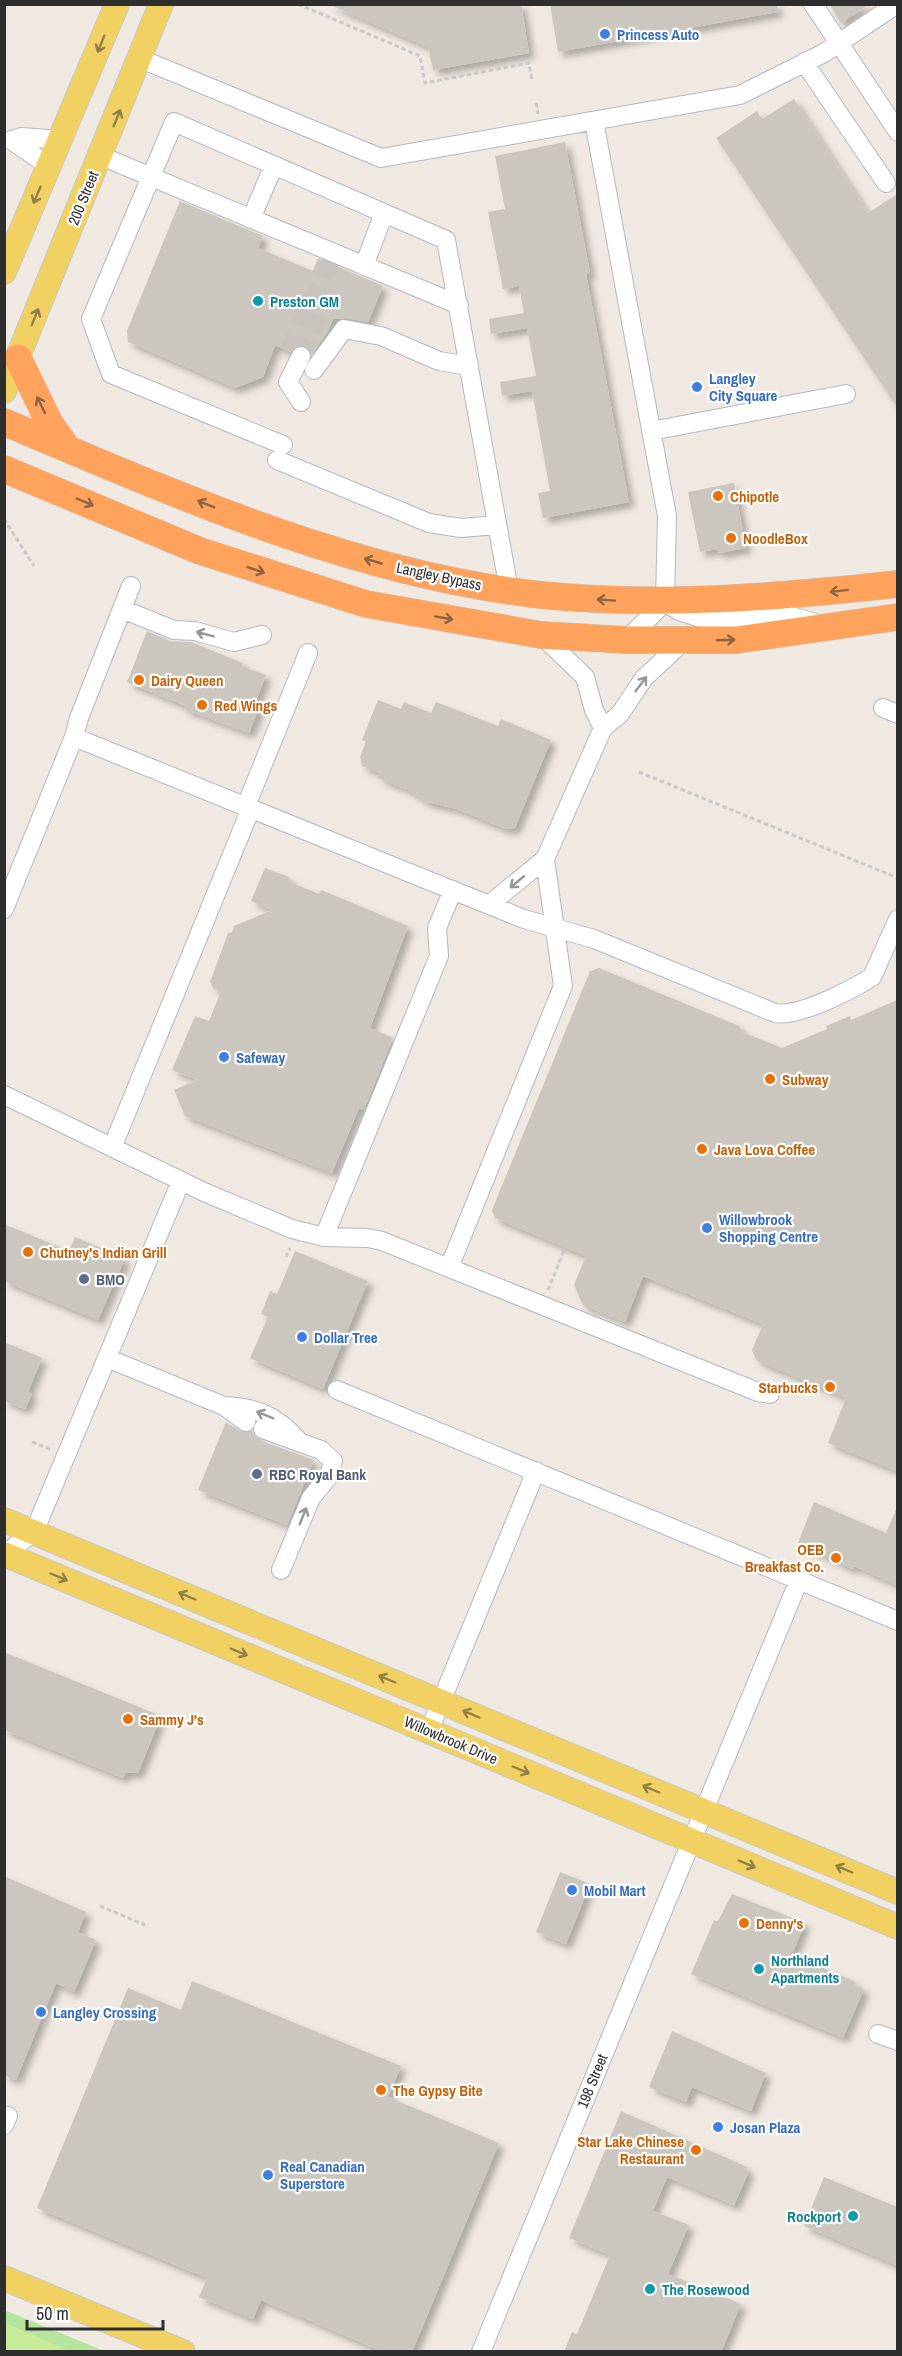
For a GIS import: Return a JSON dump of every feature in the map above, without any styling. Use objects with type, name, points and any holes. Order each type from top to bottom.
[{"type":"highway","points":[[18,358],[50,424],[68,449]]},
{"type":"highway","name":"Langley Bypass","points":[[4,422],[300,539],[376,563],[464,583],[572,597],[665,602],[796,596],[897,584]]},
{"type":"highway","points":[[4,469],[200,551],[366,604],[542,634],[684,642],[736,640],[897,617]]},
{"type":"highway","points":[[4,491],[31,480]]},
{"type":"main road","points":[[4,272],[117,4]]},
{"type":"main road","name":"200 Street","points":[[4,391],[141,59],[161,4]]},
{"type":"main road","name":"Willowbrook Drive","points":[[4,1520],[897,1892]]},
{"type":"main road","name":"Willowbrook Drive","points":[[5,1554],[897,1927]]},
{"type":"main road","points":[[4,2278],[183,2352]]},
{"type":"street","points":[[813,4],[897,132]]},
{"type":"street","points":[[141,59],[381,158],[740,95],[838,43],[897,4]]},
{"type":"street","points":[[804,62],[886,183]]},
{"type":"street","points":[[594,121],[667,516],[665,602],[626,640]]},
{"type":"street","points":[[498,525],[461,528],[429,524],[111,374],[91,319],[174,122],[446,240],[459,305],[469,366],[498,525],[509,590]]},
{"type":"street","points":[[49,166],[11,140],[21,137],[61,140]]},
{"type":"street","points":[[101,156],[251,219],[338,259],[364,266],[459,305]]},
{"type":"street","points":[[251,219],[274,165]]},
{"type":"street","points":[[364,266],[384,213]]},
{"type":"street","points":[[314,370],[344,329],[381,336],[439,361],[469,366]]},
{"type":"street","points":[[295,353],[288,382],[301,402]]},
{"type":"street","points":[[651,431],[846,394]]},
{"type":"street","points":[[4,909],[74,737],[131,586]]},
{"type":"street","points":[[665,602],[679,611],[710,621],[791,616],[826,626]]},
{"type":"street","points":[[122,609],[174,630],[195,632],[234,642],[262,636]]},
{"type":"street","points":[[542,634],[585,677],[594,710],[603,728]]},
{"type":"street","points":[[490,904],[545,859],[603,728],[620,714],[644,678],[684,642]]},
{"type":"street","points":[[112,1148],[308,653]]},
{"type":"street","points":[[74,737],[453,890],[555,928],[594,939],[760,1008],[787,1015],[872,977],[897,919]]},
{"type":"street","points":[[449,1268],[563,986],[545,859]]},
{"type":"street","points":[[324,1237],[439,956],[437,928],[453,890]]},
{"type":"street","points":[[4,1095],[181,1181],[292,1229],[324,1237],[368,1238],[382,1241],[758,1392],[770,1394]]},
{"type":"street","points":[[5,1554],[34,1532],[181,1181]]},
{"type":"street","points":[[106,1358],[224,1406],[246,1422]]},
{"type":"street","points":[[337,1390],[897,1621]]},
{"type":"street","points":[[224,1406],[246,1407],[281,1421],[298,1440]]},
{"type":"street","points":[[263,1429],[298,1440],[329,1455],[333,1461],[333,1468],[311,1498],[281,1570]]},
{"type":"street","points":[[429,1731],[536,1471]]},
{"type":"street","name":"198 Street","points":[[481,2352],[799,1580]]},
{"type":"street","points":[[878,2034],[897,2041]]},
{"type":"path","points":[[298,4],[420,56],[425,82],[529,63],[532,81]]},
{"type":"path","points":[[4,519],[34,566]]},
{"type":"path","points":[[639,772],[897,878]]},
{"type":"path","points":[[286,1257],[292,1244]]},
{"type":"path","points":[[554,1276],[565,1248]]},
{"type":"path","points":[[32,1442],[46,1448]]},
{"type":"path","points":[[100,1906],[145,1925]]},
{"type":"green space","points":[[4,2310],[12,2313],[104,2351],[5,2351]]},
{"type":"green space","points":[[5,2323],[69,2351],[5,2351]]},
{"type":"building","points":[[328,4],[521,4],[529,53],[433,70],[428,47]]},
{"type":"building","name":"Princess Auto","points":[[550,4],[777,4],[777,12],[558,52]]},
{"type":"building","points":[[829,4],[870,4],[841,23]]},
{"type":"building","points":[[794,99],[868,213],[897,194],[897,407],[716,138],[757,111],[762,119]]},
{"type":"building","points":[[565,142],[590,273],[586,274],[629,502],[543,518],[538,493],[550,491],[532,391],[502,396],[500,382],[536,376],[527,328],[491,334],[489,319],[524,313],[519,286],[503,289],[488,212],[505,209],[495,156]]},
{"type":"building","name":"Preston GM","points":[[180,201],[263,236],[258,248],[313,271],[318,258],[383,286],[368,322],[346,318],[333,319],[328,331],[312,354],[305,346],[295,346],[291,352],[275,345],[263,377],[235,388],[128,342],[127,331]]},
{"type":"building","points":[[734,483],[746,548],[719,553],[717,549],[700,552],[688,492]]},
{"type":"building","points":[[147,631],[170,641],[191,642],[266,675],[254,706],[259,708],[249,733],[184,709],[186,706],[127,682]]},
{"type":"building","points":[[378,700],[401,709],[404,702],[431,713],[436,702],[498,726],[501,719],[551,740],[515,828],[506,829],[457,809],[427,802],[408,790],[378,778],[380,773],[362,766],[360,757],[366,742],[362,740]]},
{"type":"building","points":[[265,868],[289,877],[288,881],[319,894],[321,890],[408,926],[370,1028],[393,1038],[364,1110],[359,1108],[332,1173],[185,1116],[174,1090],[197,1080],[172,1070],[195,1016],[209,1021],[221,991],[213,988],[210,982],[228,933],[232,932],[234,926],[272,910],[251,901]]},
{"type":"building","name":"Willowbrook Shopping Centre","points":[[599,968],[739,1026],[742,1032],[782,1048],[827,1029],[826,1026],[850,1016],[851,1020],[897,1000],[897,1471],[828,1443],[846,1398],[756,1360],[752,1350],[763,1324],[643,1276],[625,1322],[583,1305],[574,1285],[586,1256],[495,1218],[492,1210],[590,971]]},
{"type":"building","points":[[4,1224],[69,1251],[75,1237],[125,1258],[98,1320],[4,1281]]},
{"type":"building","name":"Dollar Tree","points":[[295,1251],[368,1281],[323,1389],[250,1358],[268,1317],[261,1314],[270,1291],[277,1294]]},
{"type":"building","points":[[4,1342],[42,1358],[28,1392],[32,1394],[25,1409],[4,1401]]},
{"type":"building","name":"RBC Royal Bank","points":[[226,1422],[240,1431],[252,1431],[259,1440],[314,1460],[287,1525],[198,1490]]},
{"type":"building","points":[[814,1502],[886,1533],[897,1507],[897,1585],[854,1566],[852,1569],[798,1543]]},
{"type":"building","points":[[4,1652],[156,1714],[154,1720],[159,1721],[138,1773],[126,1772],[123,1778],[4,1730]]},
{"type":"building","points":[[560,1872],[590,1884],[566,1944],[536,1932]]},
{"type":"building","points":[[4,1876],[86,1912],[78,1932],[96,1940],[74,1992],[56,1983],[16,2080],[4,2075]]},
{"type":"building","name":"Northland Apartments","points":[[732,1894],[805,1923],[792,1954],[856,1982],[855,1985],[864,1989],[843,2038],[691,1974],[714,1920],[718,1921]]},
{"type":"building","name":"Real Canadian Superstore","points":[[192,1981],[401,2066],[388,2097],[499,2143],[412,2352],[384,2352],[261,2300],[253,2319],[199,2297],[207,2278],[37,2208],[128,1988],[181,2010]]},
{"type":"building","points":[[672,2031],[766,2073],[751,2111],[692,2087],[686,2102],[649,2087]]},
{"type":"building","points":[[621,2111],[747,2167],[746,2170],[749,2171],[734,2205],[667,2177],[653,2211],[689,2225],[668,2274],[741,2304],[721,2352],[564,2352],[572,2332],[577,2334],[610,2255],[569,2238]]},
{"type":"building","name":"Rockport","points":[[824,2177],[897,2207],[897,2265],[804,2226]]},
{"type":"tunnel","points":[[288,351],[332,260]]},
{"type":"tunnel","points":[[301,356],[323,305]]},
{"type":"place","name":"Princess Auto","points":[[605,34]]},
{"type":"place","name":"Preston GM","points":[[258,301]]},
{"type":"place","name":"Langley City Square","points":[[697,387]]},
{"type":"place","name":"Chipotle","points":[[718,496]]},
{"type":"place","name":"NoodleBox","points":[[731,538]]},
{"type":"place","name":"Dairy Queen","points":[[139,680]]},
{"type":"place","name":"Red Wings","points":[[202,705]]},
{"type":"place","name":"Safeway","points":[[224,1057]]},
{"type":"place","name":"Subway","points":[[770,1079]]},
{"type":"place","name":"Java Lova Coffee","points":[[702,1149]]},
{"type":"place","name":"Willowbrook Shopping Centre","points":[[707,1228]]},
{"type":"place","name":"Chutney's Indian Grill","points":[[28,1252]]},
{"type":"place","name":"BMO","points":[[84,1279]]},
{"type":"place","name":"Dollar Tree","points":[[302,1337]]},
{"type":"place","name":"Starbucks","points":[[830,1387]]},
{"type":"place","name":"RBC Royal Bank","points":[[257,1474]]},
{"type":"place","name":"OEB Breakfast Co.","points":[[836,1558]]},
{"type":"place","name":"Sammy J's","points":[[128,1719]]},
{"type":"place","name":"Mobil Mart","points":[[572,1890]]},
{"type":"place","name":"Denny's","points":[[744,1923]]},
{"type":"place","name":"Northland Apartments","points":[[759,1969]]},
{"type":"place","name":"Langley Crossing","points":[[41,2012]]},
{"type":"place","name":"The Gypsy Bite","points":[[381,2090]]},
{"type":"place","name":"Josan Plaza","points":[[718,2127]]},
{"type":"place","name":"Star Lake Chinese Restaurant","points":[[696,2150]]},
{"type":"place","name":"Real Canadian Superstore","points":[[268,2175]]},
{"type":"place","name":"Rockport","points":[[853,2216]]},
{"type":"place","name":"The Rosewood","points":[[650,2289]]}]
